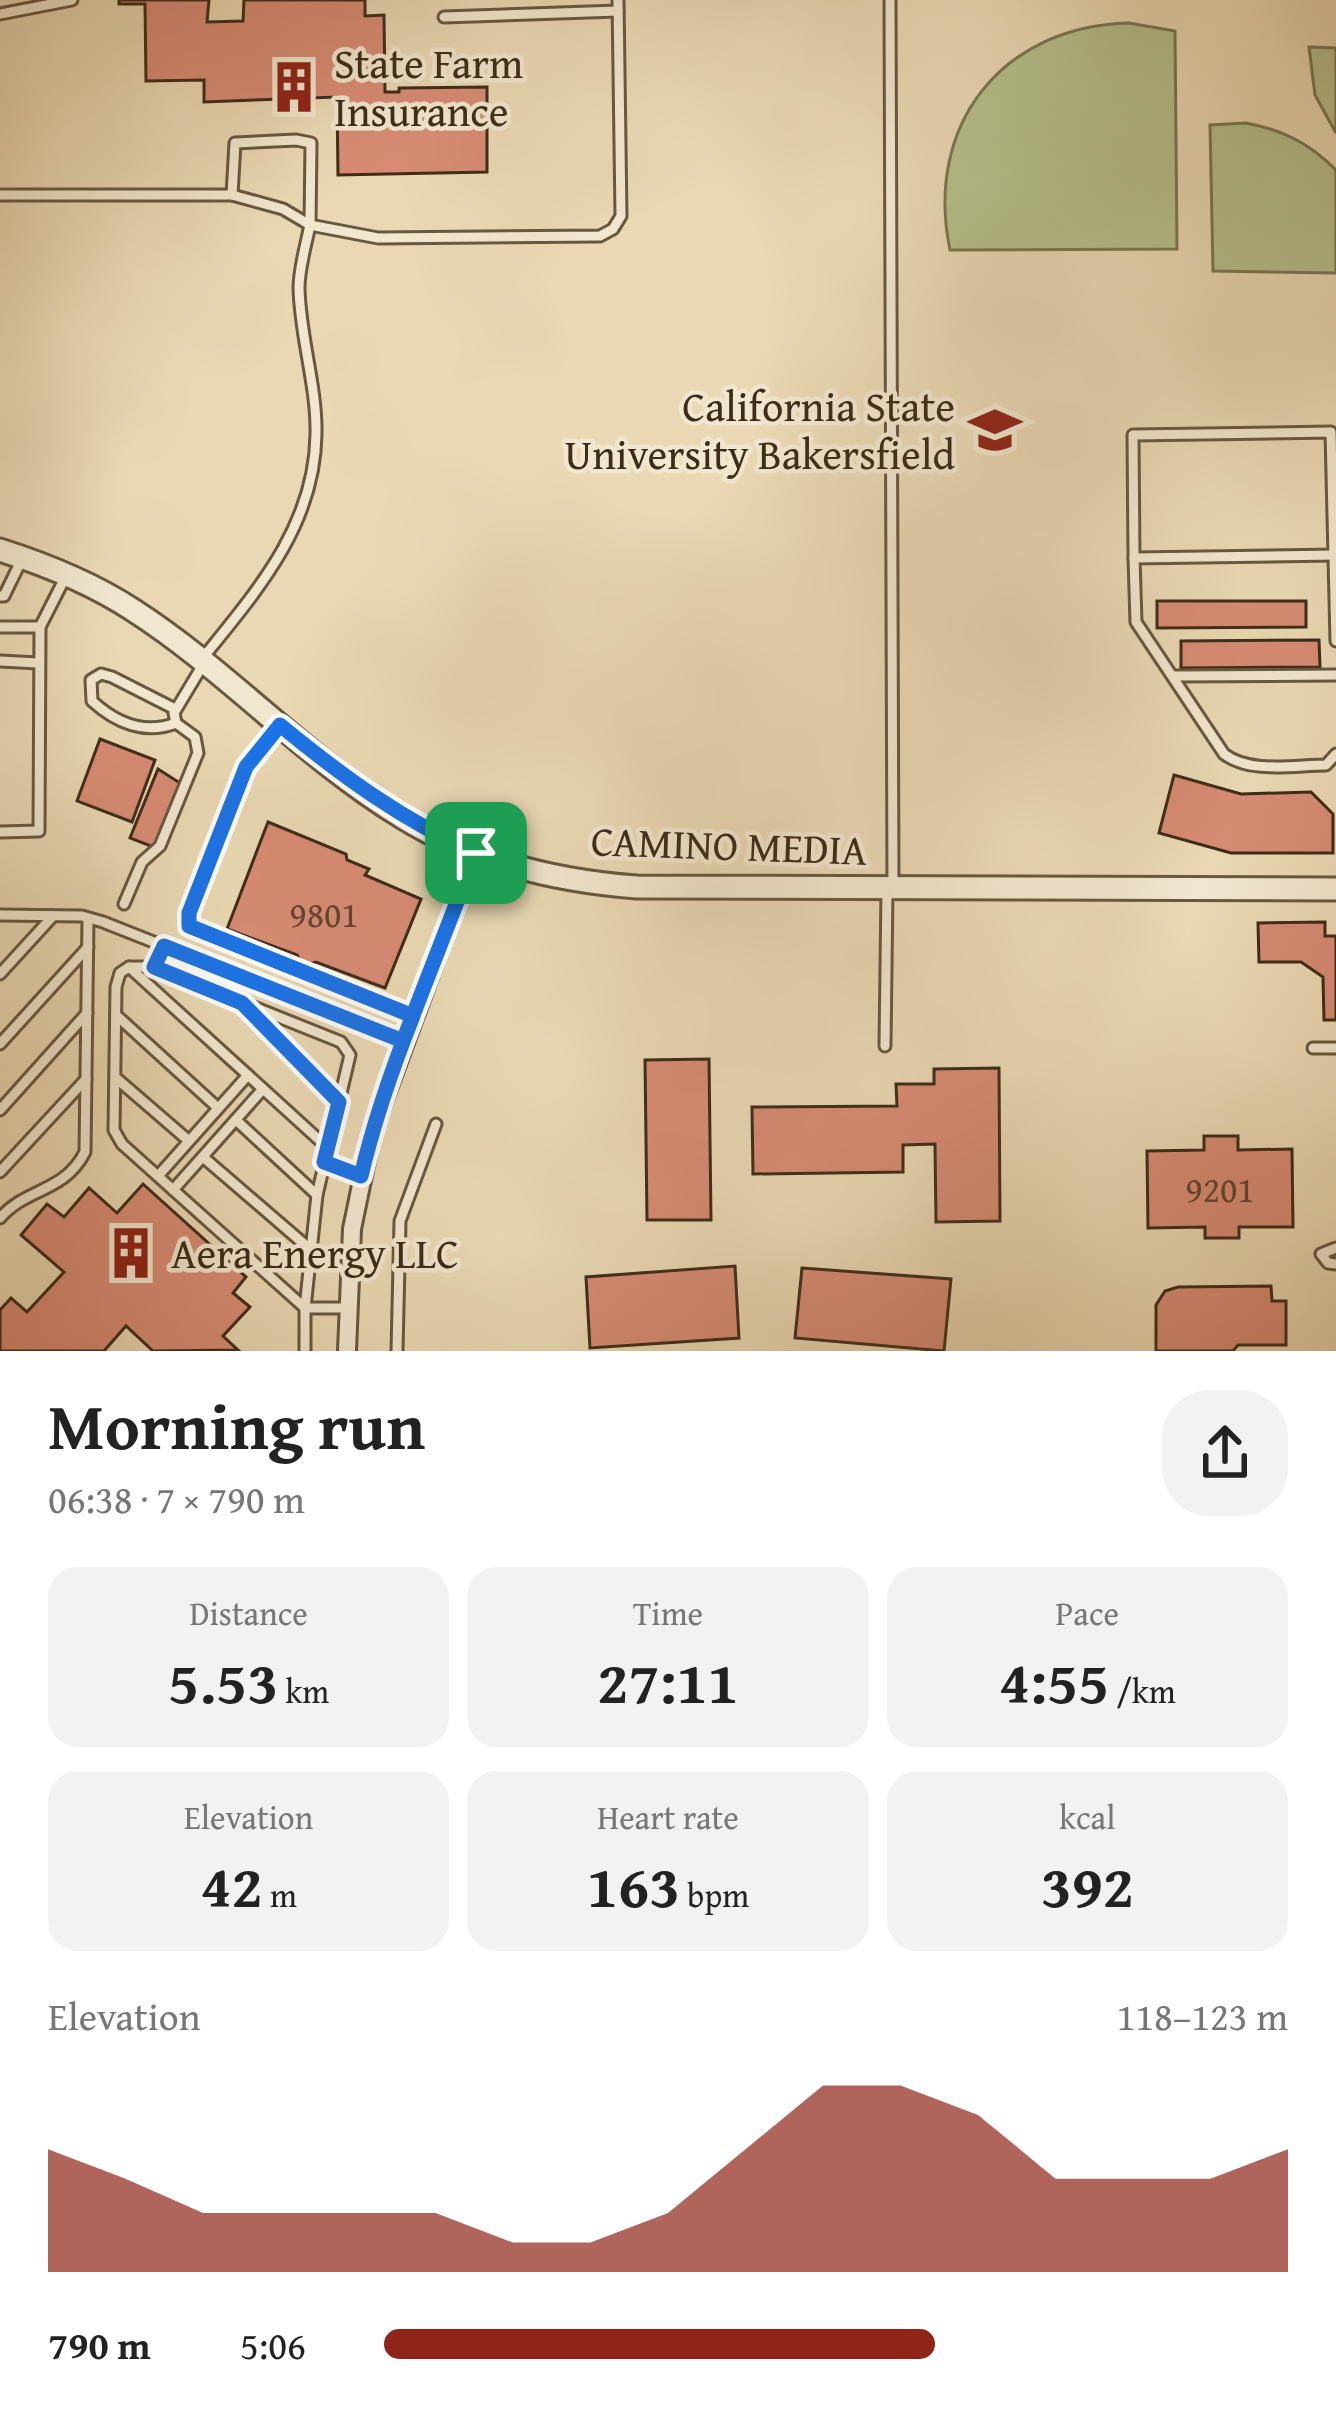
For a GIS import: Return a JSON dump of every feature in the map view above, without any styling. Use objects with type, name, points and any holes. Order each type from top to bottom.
[{"type":"street","name":"CAMINO MEDIA","points":[[0,550],[67,574],[134,610],[368,796],[420,827],[476,853],[559,878],[620,886],[1336,889]]},
{"type":"street","points":[[347,1351],[361,1176],[376,1116],[476,853]]},
{"type":"lane","points":[[0,14],[72,0]]},
{"type":"lane","points":[[885,1046],[890,888],[890,0]]},
{"type":"lane","points":[[0,194],[232,195],[283,209],[310,225],[378,238],[583,237],[613,229],[621,216],[618,5],[444,17]]},
{"type":"lane","points":[[176,723],[175,709],[202,662],[293,536],[316,434],[299,286],[310,225],[311,143],[235,143],[232,195]]},
{"type":"lane","points":[[1336,641],[1331,432],[1133,435],[1136,622],[1232,760],[1252,765],[1326,765],[1336,754]]},
{"type":"lane","points":[[1134,558],[1335,555]]},
{"type":"lane","points":[[0,596],[23,557]]},
{"type":"lane","points":[[0,832],[39,831],[40,627],[67,574]]},
{"type":"lane","points":[[0,626],[40,627]]},
{"type":"lane","points":[[0,662],[38,663]]},
{"type":"lane","points":[[175,709],[112,677],[101,674],[92,680],[92,701],[126,723],[154,730],[176,723]]},
{"type":"lane","points":[[1173,676],[1336,675]]},
{"type":"lane","points":[[124,904],[142,862],[160,847],[198,753],[195,736],[176,723]]},
{"type":"lane","points":[[280,725],[246,767],[189,913],[189,926],[413,1016]]},
{"type":"lane","points":[[0,914],[88,918],[403,1041]]},
{"type":"lane","points":[[0,974],[53,916]]},
{"type":"lane","points":[[0,1218],[14,1202],[50,1189],[76,1170],[86,1152],[88,918]]},
{"type":"lane","points":[[154,967],[164,946]]},
{"type":"lane","points":[[0,1044],[88,947]]},
{"type":"lane","points":[[130,967],[328,1148]]},
{"type":"lane","points":[[305,1351],[305,1308],[317,1195],[350,1055],[341,1042],[154,967],[130,967],[120,974],[116,987],[114,1130],[122,1144],[305,1308],[347,1308]]},
{"type":"lane","points":[[242,1003],[339,1102]]},
{"type":"lane","points":[[0,1110],[87,1013]]},
{"type":"lane","points":[[116,1015],[218,1108]]},
{"type":"lane","points":[[1313,1048],[1336,1048]]},
{"type":"lane","points":[[158,1176],[248,1075]]},
{"type":"lane","points":[[115,1077],[189,1141]]},
{"type":"lane","points":[[0,1172],[86,1079]]},
{"type":"lane","points":[[173,1190],[263,1089]]},
{"type":"lane","points":[[236,1120],[317,1195]]},
{"type":"lane","points":[[397,1351],[400,1221],[436,1124]]},
{"type":"lane","points":[[202,1157],[311,1250]]},
{"type":"lane","points":[[324,1162],[361,1176]]},
{"type":"lane","points":[[1336,1248],[1318,1254],[1336,1264]]},
{"type":"green space","points":[[1129,23],[1175,31],[1177,249],[950,250],[945,205],[949,163],[961,124],[982,91],[1009,63],[1043,42],[1083,29]]},
{"type":"green space","points":[[1309,47],[1336,48],[1336,133],[1315,95]]},
{"type":"green space","points":[[1246,123],[1295,139],[1336,170],[1336,273],[1213,271],[1210,125]]},
{"type":"building","name":"State Farm Insurance","points":[[119,0],[209,0],[207,22],[243,21],[244,0],[365,0],[365,16],[384,15],[385,92],[487,87],[487,172],[338,175],[337,97],[204,102],[204,80],[146,81],[145,4],[119,4]]},
{"type":"building","points":[[1157,601],[1306,601],[1306,627],[1157,628]]},
{"type":"building","points":[[1319,640],[1320,667],[1181,668],[1181,641]]},
{"type":"building","points":[[100,739],[155,760],[132,822],[77,801]]},
{"type":"building","points":[[158,769],[180,783],[156,848],[130,838]]},
{"type":"building","points":[[1174,775],[1241,794],[1311,792],[1333,814],[1333,853],[1231,853],[1159,833]]},
{"type":"building","points":[[268,822],[346,854],[347,860],[369,869],[365,875],[421,899],[385,988],[316,962],[303,966],[297,955],[227,929]]},
{"type":"building","points":[[1325,922],[1325,936],[1336,936],[1336,1020],[1324,1020],[1323,977],[1301,962],[1259,962],[1258,923]]},
{"type":"building","points":[[709,1059],[711,1220],[647,1220],[645,1060]]},
{"type":"building","points":[[999,1068],[1000,1221],[936,1222],[935,1144],[903,1145],[903,1172],[753,1174],[752,1107],[897,1106],[896,1084],[934,1084],[934,1069]]},
{"type":"building","points":[[1204,1136],[1238,1136],[1238,1150],[1292,1149],[1293,1227],[1239,1227],[1239,1238],[1205,1238],[1205,1227],[1148,1228],[1147,1151],[1204,1150]]},
{"type":"building","name":"Aera Energy LLC","points":[[143,1184],[246,1277],[233,1293],[250,1307],[223,1336],[238,1350],[153,1351],[126,1326],[104,1351],[0,1351],[0,1310],[11,1298],[27,1312],[64,1272],[21,1235],[47,1204],[64,1217],[89,1188],[117,1213]]},
{"type":"building","points":[[735,1266],[739,1338],[590,1348],[586,1277]]},
{"type":"building","points":[[802,1268],[951,1279],[944,1351],[795,1338]]},
{"type":"building","points":[[1271,1286],[1272,1301],[1286,1301],[1286,1345],[1156,1351],[1156,1305],[1165,1291]]},
{"type":"place","name":"State Farm Insurance","points":[[294,87]]},
{"type":"place","name":"California State University Bakersfield","points":[[995,430]]},
{"type":"place","name":"Aera Energy LLC","points":[[131,1253]]},
{"type":"route","points":[[476,853],[403,1041],[164,946],[154,967],[242,1003],[339,1102],[324,1162],[361,1176],[386,1084],[413,1016],[387,1004],[193,930],[189,926],[189,913],[246,767],[280,725],[368,796],[436,836],[476,853]]}]
